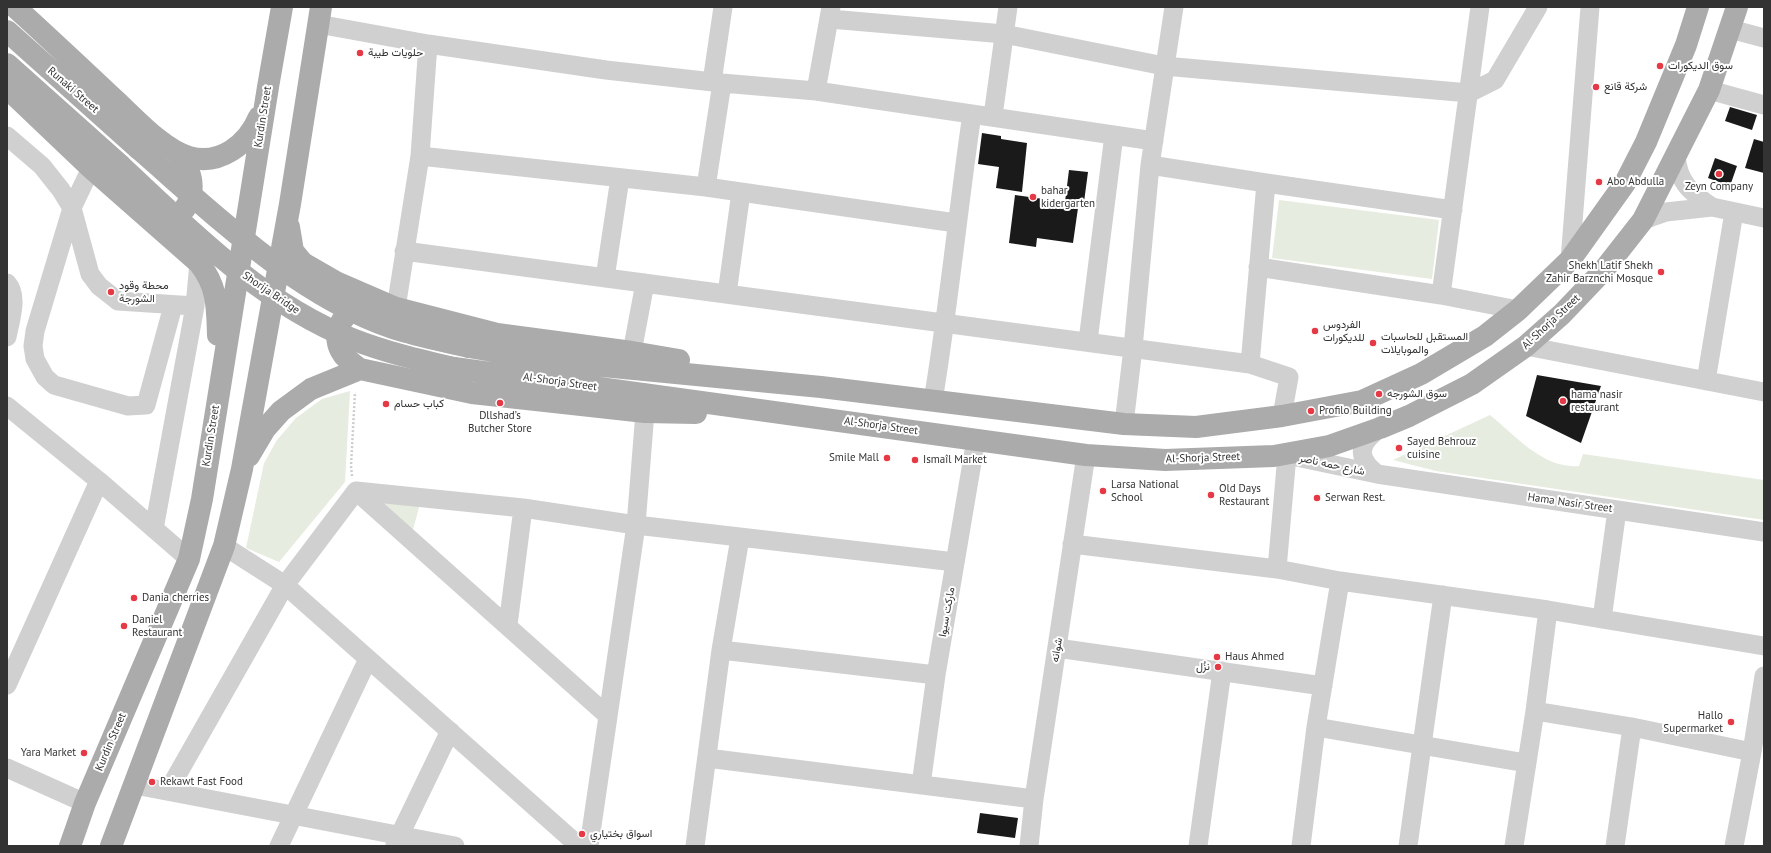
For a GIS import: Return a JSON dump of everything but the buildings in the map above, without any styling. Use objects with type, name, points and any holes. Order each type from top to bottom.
[{"type":"main road","points":[[16,7],[133,116],[185,162],[189,169],[192,185],[187,204],[180,215],[166,224],[158,226]]},
{"type":"main road","name":"Kurdin Street","points":[[70,846],[85,802],[189,559],[202,500],[218,393],[282,7]]},
{"type":"main road","name":"Al-Shorja Street","points":[[470,347],[551,361],[822,387],[1124,424],[1196,427],[1282,416],[1362,401],[1434,366],[1485,336],[1518,310],[1570,260],[1625,182],[1646,142],[1686,45],[1698,7]]},
{"type":"main road","name":"Al-Shorja Street","points":[[454,368],[1086,455],[1165,460],[1287,455],[1329,446],[1409,416],[1472,384],[1526,346],[1562,314],[1603,271],[1643,220],[1709,90],[1738,7]]},
{"type":"main road","points":[[111,846],[224,546],[242,469],[290,204],[319,16]]},
{"type":"main road","name":"Runaki Street","points":[[7,31],[214,214],[263,254],[305,284],[351,310],[392,328],[470,347]]},
{"type":"main road","name":"Shorija Bridge","points":[[7,64],[226,262],[296,310],[351,339],[395,354],[454,368]]},
{"type":"main road","points":[[173,150],[190,157],[213,158],[226,154],[236,148],[255,127],[263,108],[268,87]]},
{"type":"main road","points":[[7,88],[91,168],[199,263],[210,278],[216,302],[218,393]]},
{"type":"main road","points":[[290,204],[290,237],[293,251],[297,258],[312,269],[336,282],[396,308],[497,334],[632,352],[822,387]]},
{"type":"main road","points":[[396,308],[363,305],[350,311],[340,323],[337,337],[341,351],[360,369],[472,393],[645,412],[800,415]]},
{"type":"main road","points":[[242,469],[265,429],[281,411],[311,389],[360,369]]},
{"type":"main road","points":[[983,440],[995,408]]},
{"type":"street","points":[[706,187],[723,7]]},
{"type":"street","points":[[993,116],[1008,7]]},
{"type":"street","points":[[1124,424],[1133,348],[1150,164],[1174,7]]},
{"type":"street","points":[[1441,295],[1480,7]]},
{"type":"street","points":[[816,91],[830,13],[1004,34],[1164,66],[1469,93],[1495,80],[1538,7]]},
{"type":"street","points":[[1570,260],[1590,7]]},
{"type":"street","points":[[319,16],[428,44],[606,70],[717,83],[816,91],[1154,141]]},
{"type":"street","points":[[1730,29],[1764,38]]},
{"type":"street","points":[[396,308],[420,156],[428,44]]},
{"type":"street","points":[[1709,90],[1764,105]]},
{"type":"street","points":[[933,401],[946,323],[956,223],[972,114]]},
{"type":"street","points":[[1088,341],[1114,135]]},
{"type":"street","points":[[7,136],[52,177],[72,208],[90,274],[99,286],[118,301],[173,306],[195,306]]},
{"type":"street","points":[[1676,155],[1677,169],[1682,180],[1694,195],[1712,207]]},
{"type":"street","points":[[420,156],[706,187],[956,223]]},
{"type":"street","points":[[1150,164],[1266,183],[1453,210]]},
{"type":"street","points":[[91,168],[72,208],[35,331],[33,346],[35,359],[45,377],[54,385],[96,398],[128,406],[146,405],[173,306]]},
{"type":"street","points":[[605,278],[620,178]]},
{"type":"street","points":[[1250,364],[1266,183]]},
{"type":"street","points":[[727,294],[741,192]]},
{"type":"street","points":[[1643,220],[1666,212],[1712,207],[1764,218]]},
{"type":"street","points":[[1706,381],[1734,212]]},
{"type":"street","points":[[404,251],[1088,341],[1250,364],[1289,377],[1282,416]]},
{"type":"street","points":[[154,529],[195,306],[199,263]]},
{"type":"street","points":[[1258,268],[1441,295],[1518,310]]},
{"type":"street","points":[[7,283],[11,287],[13,296],[7,337]]},
{"type":"street","points":[[632,352],[645,283]]},
{"type":"street","points":[[1526,346],[1764,392]]},
{"type":"street","points":[[7,406],[99,481],[189,559]]},
{"type":"street","points":[[589,846],[636,525],[645,412]]},
{"type":"street","points":[[1376,474],[1364,462],[1362,451],[1368,438],[1380,428]]},
{"type":"street","name":"مارکت سیوا","points":[[922,785],[936,675],[955,562],[983,440]]},
{"type":"street","name":"شوانە","points":[[1029,846],[1034,799],[1086,455]]},
{"type":"street","points":[[1277,569],[1287,455]]},
{"type":"street","name":"شارع حمه ناصر","points":[[1287,455],[1376,474]]},
{"type":"street","name":"Hama Nasir Street","points":[[1376,474],[1764,532]]},
{"type":"street","points":[[7,685],[99,481]]},
{"type":"street","points":[[355,486],[523,508],[636,525],[955,562]]},
{"type":"street","points":[[168,791],[285,585],[355,486]]},
{"type":"street","points":[[355,486],[608,716]]},
{"type":"street","points":[[508,625],[523,508]]},
{"type":"street","points":[[1602,619],[1617,510]]},
{"type":"street","points":[[695,846],[721,650],[740,538]]},
{"type":"street","points":[[1072,544],[1277,569],[1340,581],[1548,610],[1764,646]]},
{"type":"street","points":[[224,546],[285,585],[579,846]]},
{"type":"street","points":[[1301,846],[1316,727],[1324,686],[1340,581]]},
{"type":"street","points":[[1408,846],[1443,595]]},
{"type":"street","points":[[1514,846],[1535,711],[1548,610]]},
{"type":"street","points":[[1057,648],[1324,686]]},
{"type":"street","points":[[721,650],[936,675]]},
{"type":"street","points":[[279,846],[368,659]]},
{"type":"street","points":[[1198,846],[1222,671]]},
{"type":"street","points":[[1734,846],[1756,760],[1764,676]]},
{"type":"street","points":[[1535,711],[1632,727],[1756,760]]},
{"type":"street","points":[[1316,727],[1526,763]]},
{"type":"street","points":[[1615,846],[1632,727]]},
{"type":"street","points":[[397,841],[450,732]]},
{"type":"street","points":[[707,758],[1034,799]]},
{"type":"street","points":[[7,768],[85,802]]},
{"type":"street","points":[[134,784],[294,815],[397,841],[455,846]]},
{"type":"path","points":[[355,392],[351,466],[355,486]]},
{"type":"shaded area","points":[[1279,200],[1439,220],[1432,279],[1272,258]]},
{"type":"shaded area","points":[[350,391],[345,482],[279,562],[246,548],[264,463],[277,440],[296,418],[322,399]]},
{"type":"shaded area","points":[[1490,415],[1531,450],[1542,457],[1566,466],[1579,466],[1583,454],[1764,480],[1764,520],[1436,471],[1393,460]]},
{"type":"shaded area","points":[[376,499],[420,504],[412,533]]},
{"type":"place","name":"حلويات طيبة","points":[[360,53]]},
{"type":"place","name":"سوق الديكورات","points":[[1660,66]]},
{"type":"place","name":"شركة قانع","points":[[1596,87]]},
{"type":"place","name":"Zeyn Company","points":[[1719,174]]},
{"type":"place","name":"Abo Abdulla","points":[[1599,182]]},
{"type":"place","name":"bahar kidergarten","points":[[1033,197]]},
{"type":"place","name":"Shekh Latif Shekh Zahir Barznchi Mosque","points":[[1661,272]]},
{"type":"place","name":"محطة وقود الشورجة","points":[[111,292]]},
{"type":"place","name":"الفردوس للديكورات","points":[[1315,331]]},
{"type":"place","name":"المستقبل للحاسبات والموبايلات","points":[[1373,343]]},
{"type":"place","name":"سوق الشورجه","points":[[1379,394]]},
{"type":"place","name":"hama nasir restaurant","points":[[1563,401]]},
{"type":"place","name":"Dllshad’s Butcher Store","points":[[500,403]]},
{"type":"place","name":"كباب حسام","points":[[386,404]]},
{"type":"place","name":"Profilo Building","points":[[1311,411]]},
{"type":"place","name":"Sayed Behrouz cuisine","points":[[1399,448]]},
{"type":"place","name":"Smile Mall","points":[[887,458]]},
{"type":"place","name":"Ismaîl Market","points":[[915,460]]},
{"type":"place","name":"Larsa National School","points":[[1103,491]]},
{"type":"place","name":"Old Days Restaurant","points":[[1211,495]]},
{"type":"place","name":"Serwan Rest.","points":[[1317,498]]},
{"type":"place","name":"Dania cherries","points":[[134,598]]},
{"type":"place","name":"Daniel Restaurant","points":[[124,626]]},
{"type":"place","name":"Haus Ahmed","points":[[1217,657]]},
{"type":"place","name":"نزُل","points":[[1218,667]]},
{"type":"place","name":"Hallo Supermarket","points":[[1731,722]]},
{"type":"place","name":"Yara Market","points":[[84,753]]},
{"type":"place","name":"Rekawt Fast Food","points":[[152,782]]},
{"type":"place","name":"اسواق بختياري","points":[[582,834]]}]
